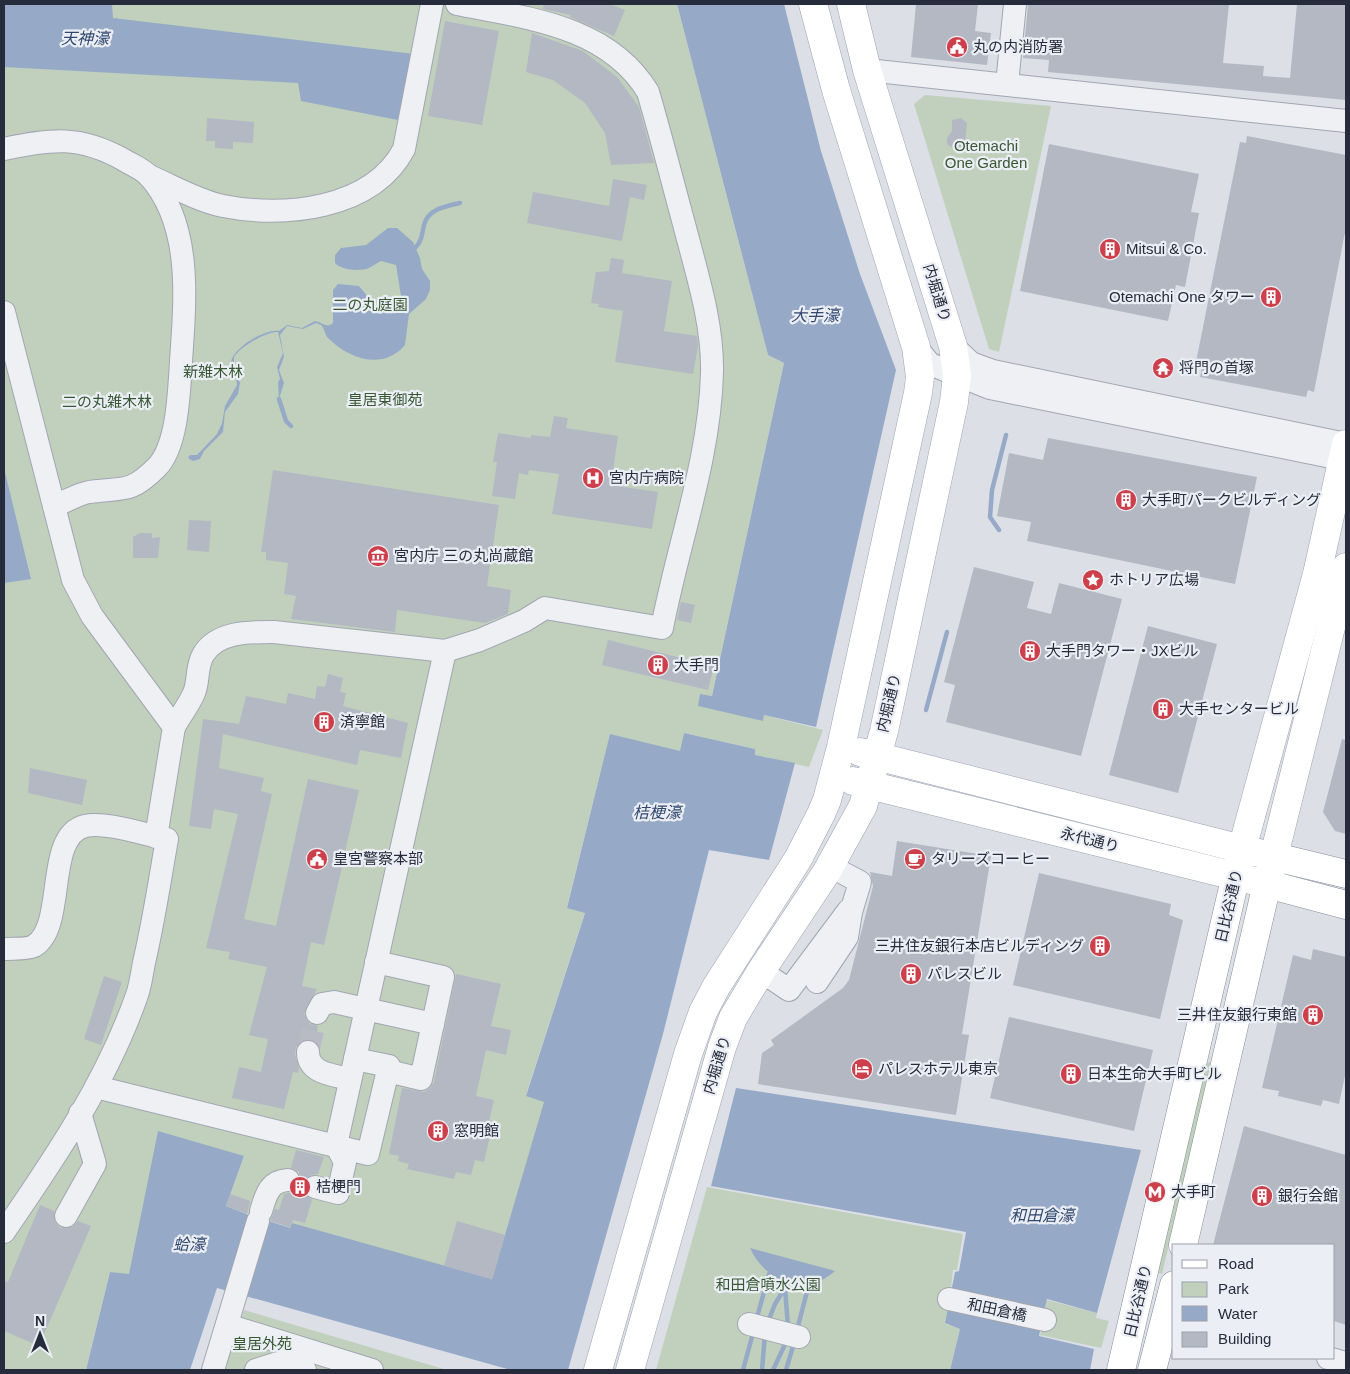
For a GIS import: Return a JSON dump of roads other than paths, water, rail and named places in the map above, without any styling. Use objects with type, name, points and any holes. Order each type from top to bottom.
[{"type":"main road","name":"内堀通り","points":[[598,1370],[688,1054],[703,1012],[721,979],[798,859],[827,800],[841,747],[915,407],[920,376],[916,347],[836,90],[813,4]]},
{"type":"main road","name":"内堀通り","points":[[630,1370],[722,1047],[733,1018],[761,971],[830,866],[861,810],[870,785],[884,731],[957,375],[954,346],[867,70],[851,4]]},
{"type":"main road","name":"日比谷通り","points":[[1121,1370],[1242,850],[1317,574],[1345,452]]},
{"type":"main road","points":[[1183,1244],[1273,856],[1339,624],[1346,567]]},
{"type":"main road","name":"永代通り","points":[[841,747],[1242,850],[1346,874]]},
{"type":"main road","name":"永代通り","points":[[834,776],[1346,905]]},
{"type":"main road","name":"日比谷通り","points":[[1152,1370],[1170,1317],[1172,1301]]},
{"type":"street","points":[[4,148],[47,140],[71,140],[93,146],[116,156],[148,175],[223,206],[286,210],[323,205],[345,198],[383,176],[398,162],[404,150],[432,4]]},
{"type":"street","points":[[156,837],[174,727],[195,692],[203,655],[223,639],[247,632],[274,632],[444,651],[480,640],[524,621],[545,608],[662,628],[702,451],[710,406],[712,371],[709,335],[701,290],[648,92],[630,67],[598,43],[550,24],[458,4]]},
{"type":"street","points":[[1007,84],[1015,4]]},
{"type":"street","points":[[867,70],[1346,121]]},
{"type":"street","points":[[54,506],[88,492],[122,491],[135,485],[159,465],[170,444],[176,413],[185,320],[181,255],[176,226],[167,200],[148,175]]},
{"type":"street","points":[[4,312],[73,580],[92,616],[174,727]]},
{"type":"street","points":[[954,346],[971,363],[992,379]]},
{"type":"street","points":[[916,347],[930,364],[957,375],[992,379],[1345,452]]},
{"type":"street","points":[[915,407],[932,386],[942,379],[957,375]]},
{"type":"street","points":[[950,416],[968,395],[992,379]]},
{"type":"street","points":[[315,1187],[338,1193],[345,1162],[336,1146],[444,651]]},
{"type":"street","points":[[4,949],[32,947],[42,939],[49,922],[65,843],[72,831],[86,826],[167,839],[152,929],[137,994],[112,1056],[96,1087],[4,1232]]},
{"type":"street","points":[[817,982],[847,938],[860,882],[830,866]]},
{"type":"street","points":[[761,971],[789,990],[848,911],[852,912]]},
{"type":"street","points":[[376,962],[443,977],[421,1078],[388,1071]]},
{"type":"street","points":[[317,1013],[319,1007],[330,1002],[433,1024]]},
{"type":"street","points":[[96,1087],[368,1154],[389,1066],[353,1069],[315,1069],[310,1063],[308,1052]]},
{"type":"street","points":[[66,1216],[93,1169],[95,1158],[80,1113]]},
{"type":"street","points":[[213,1370],[271,1186],[278,1181],[288,1180]]},
{"type":"street","name":"和田倉橋","points":[[949,1299],[1045,1320]]},
{"type":"street","points":[[1136,1309],[1170,1317]]},
{"type":"street","points":[[749,1324],[789,1334]]},
{"type":"street","points":[[227,1325],[372,1370]]},
{"type":"street","points":[[1332,1359],[1346,1362]]},
{"type":"street","points":[[256,1370],[278,1363],[305,1370]]},
{"type":"water","name":"天神濠","points":[[4,4],[112,4],[113,18],[414,54],[403,121],[301,101],[298,83],[4,67]]},
{"type":"water","name":"大手濠","points":[[677,4],[784,4],[821,151],[860,274],[896,370],[816,727],[764,715],[763,721],[698,706],[700,694],[712,696],[784,363],[768,355]]},
{"type":"water","points":[[388,228],[397,228],[413,242],[420,258],[422,269],[430,281],[430,290],[426,299],[409,314],[405,345],[387,358],[377,360],[366,359],[346,352],[336,345],[328,338],[321,325],[316,323],[303,329],[287,326],[280,335],[284,357],[279,370],[284,383],[279,399],[278,382],[280,379],[277,367],[283,353],[278,332],[261,337],[248,344],[234,357],[234,369],[240,383],[238,394],[225,412],[223,432],[204,451],[200,459],[193,461],[188,458],[190,455],[197,455],[217,434],[222,423],[225,406],[237,385],[231,363],[233,357],[237,351],[243,345],[258,336],[273,331],[279,331],[287,325],[302,328],[315,321],[331,325],[333,323],[333,290],[338,284],[359,286],[371,300],[386,309],[398,304],[401,296],[396,265],[381,261],[362,270],[354,270],[345,269],[335,263],[335,255],[341,248],[366,245]]},
{"type":"water","points":[[4,468],[31,579],[4,583]]},
{"type":"water","name":"桔梗濠","points":[[684,733],[755,749],[755,755],[795,763],[769,860],[709,850],[663,1034],[568,1370],[511,1370],[217,1288],[190,1370],[86,1370],[110,1272],[129,1274],[158,1131],[244,1156],[226,1206],[249,1215],[248,1217],[290,1228],[292,1223],[492,1279],[544,1102],[526,1096],[585,913],[567,908],[610,734],[680,751]]},
{"type":"water","name":"和田倉濠","points":[[736,1088],[1141,1150],[1097,1313],[1047,1299],[1039,1336],[1094,1349],[1090,1370],[950,1370],[960,1329],[945,1323],[955,1272],[959,1271],[966,1232],[711,1186]]},
{"type":"water","points":[[750,1248],[835,1271],[824,1279],[812,1284],[799,1285],[787,1282],[766,1270]]},
{"type":"waterway","points":[[415,248],[429,215],[438,209],[460,203]]},
{"type":"waterway","points":[[279,399],[286,421],[291,426]]},
{"type":"waterway","points":[[999,530],[990,517],[992,490],[1006,435]]},
{"type":"waterway","points":[[926,710],[947,632]]},
{"type":"waterway","points":[[756,1321],[769,1274]]},
{"type":"waterway","points":[[768,1322],[775,1304],[788,1283]]},
{"type":"waterway","points":[[797,1330],[809,1284]]},
{"type":"waterway","points":[[785,1288],[788,1327]]},
{"type":"waterway","points":[[743,1370],[753,1333]]},
{"type":"waterway","points":[[762,1370],[765,1334]]},
{"type":"waterway","points":[[773,1370],[787,1340]]},
{"type":"waterway","points":[[786,1370],[794,1343]]},
{"type":"tunnel","points":[[308,1052],[317,1013]]},
{"type":"place","name":"丸の内消防署","points":[[957,47]]},
{"type":"place","name":"Mitsui & Co.","points":[[1110,249]]},
{"type":"place","name":"Otemachi One タワー","points":[[1271,297]]},
{"type":"place","name":"将門の首塚","points":[[1163,368]]},
{"type":"place","name":"宮内庁病院","points":[[593,478]]},
{"type":"place","name":"大手町パークビルディング","points":[[1126,500]]},
{"type":"place","name":"宮内庁 三の丸尚蔵館","points":[[378,556]]},
{"type":"place","name":"ホトリア広場","points":[[1093,580]]},
{"type":"place","name":"大手門タワー・JXビル","points":[[1030,651]]},
{"type":"place","name":"大手門","points":[[658,665]]},
{"type":"place","name":"大手センタービル","points":[[1163,709]]},
{"type":"place","name":"済寧館","points":[[324,722]]},
{"type":"place","name":"皇宮警察本部","points":[[317,859]]},
{"type":"place","name":"タリーズコーヒー","points":[[915,859]]},
{"type":"place","name":"三井住友銀行本店ビルディング","points":[[1100,946]]},
{"type":"place","name":"パレスビル","points":[[911,974]]},
{"type":"place","name":"三井住友銀行東館","points":[[1313,1015]]},
{"type":"place","name":"パレスホテル東京","points":[[862,1069]]},
{"type":"place","name":"日本生命大手町ビル","points":[[1071,1074]]},
{"type":"place","name":"窓明館","points":[[438,1131]]},
{"type":"place","name":"桔梗門","points":[[300,1187]]},
{"type":"place","name":"大手町","points":[[1155,1192]]},
{"type":"place","name":"銀行会館","points":[[1262,1196]]},
{"type":"park label","name":"Otemachi One Garden","points":[[986,154]]},
{"type":"park label","name":"二の丸庭園","points":[[370,305]]},
{"type":"park label","name":"新雑木林","points":[[213,372]]},
{"type":"park label","name":"皇居東御苑","points":[[385,400]]},
{"type":"park label","name":"二の丸雑木林","points":[[107,402]]},
{"type":"park label","name":"和田倉噴水公園","points":[[768,1285]]},
{"type":"park label","name":"皇居外苑","points":[[262,1344]]},
{"type":"water label","name":"蛤濠","points":[[189,1244]]}]
